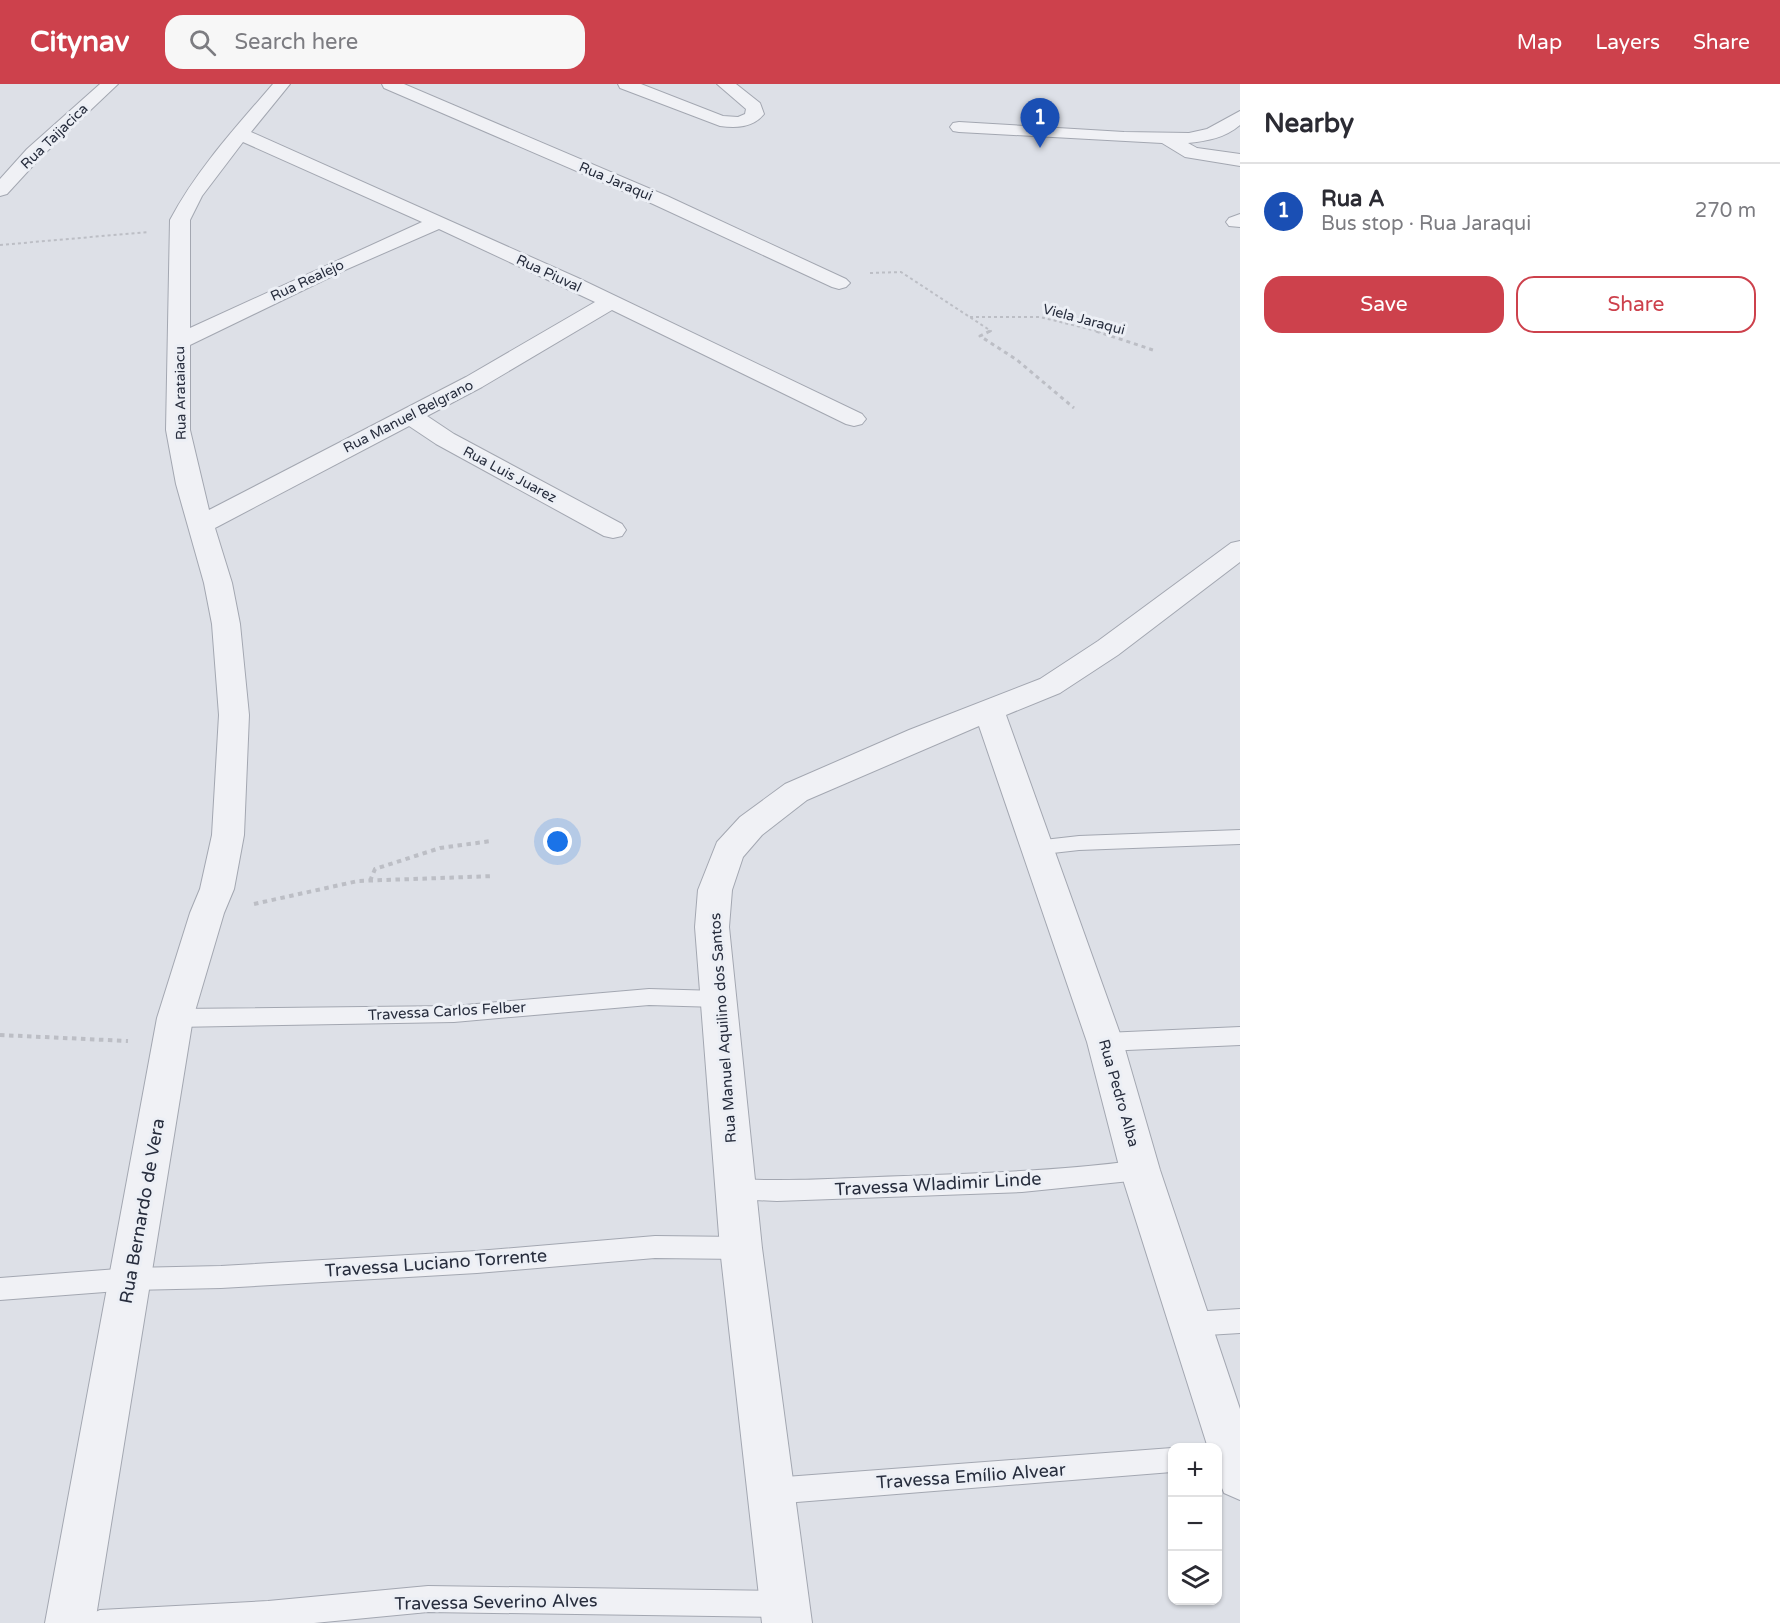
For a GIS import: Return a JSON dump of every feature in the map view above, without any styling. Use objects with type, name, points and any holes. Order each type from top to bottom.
[{"type":"street","name":"Rua Taijacica","points":[[0,190],[42,145],[110,84]]},
{"type":"street","name":"Rua Arataiacu","points":[[229,802],[234,715],[231,666],[218,583],[189,484],[178,430],[179,231],[180,220],[193,195],[282,84]]},
{"type":"street","name":"Rua Jaraqui","points":[[390,84],[660,200],[840,283]]},
{"type":"street","points":[[626,84],[720,121],[735,123],[748,121],[755,114],[754,107],[732,89]]},
{"type":"street","points":[[732,89],[755,85]]},
{"type":"street","points":[[959,128],[1166,139],[1212,134],[1227,127],[1240,116]]},
{"type":"street","name":"Rua Piuval","points":[[241,134],[333,173],[611,302],[854,419]]},
{"type":"street","points":[[1166,139],[1192,153],[1240,160]]},
{"type":"street","name":"Rua Realejo","points":[[178,342],[338,266],[438,222]]},
{"type":"street","name":"Rua Manuel Belgrano","points":[[202,524],[491,372],[611,302]]},
{"type":"street","name":"Rua Luis Juarez","points":[[409,416],[445,439],[613,530]]},
{"type":"street","name":"Rua Manuel Aquilino dos Santos","points":[[786,1613],[741,1248],[712,927],[715,890],[729,851],[751,826],[796,792],[868,760],[1050,686],[1108,648],[1240,549]]},
{"type":"street","name":"Rua Pedro Alba","points":[[989,711],[1035,848],[1105,1042],[1140,1170],[1191,1324],[1230,1463]]},
{"type":"street","name":"Rua Bernardo de Vera","points":[[70,1623],[173,1030],[224,862],[229,802]]},
{"type":"lane","points":[[1035,848],[1078,843],[1240,837]]},
{"type":"lane","name":"Travessa Carlos Felber","points":[[173,1030],[454,1014],[648,997],[718,999]]},
{"type":"lane","points":[[1105,1042],[1240,1036]]},
{"type":"lane","name":"Travessa Wladimir Linde","points":[[735,1189],[774,1192],[1004,1183],[1140,1170]]},
{"type":"lane","name":"Travessa Luciano Torrente","points":[[0,1289],[131,1279],[221,1277],[477,1263],[655,1246],[741,1248]]},
{"type":"lane","points":[[1191,1324],[1240,1321]]},
{"type":"lane","name":"Travessa Emílio Alvear","points":[[770,1491],[1168,1460]]},
{"type":"lane","name":"Travessa Severino Alves","points":[[100,1623],[268,1614],[428,1599],[786,1613]]},
{"type":"path","points":[[0,245],[168,230],[179,231]]},
{"type":"path","points":[[840,283],[876,271],[901,272],[991,331],[980,336],[1017,360],[1074,408]]},
{"type":"path","name":"Viela Jaraqui","points":[[970,317],[997,315],[1040,317],[1092,330],[1156,351]]},
{"type":"path","points":[[370,880],[375,869],[440,848],[491,841]]},
{"type":"path","points":[[207,913],[284,899],[358,880],[494,876]]},
{"type":"path","points":[[0,1035],[173,1030]]},
{"type":"place","name":"Rua A","points":[[1040,148]]}]
